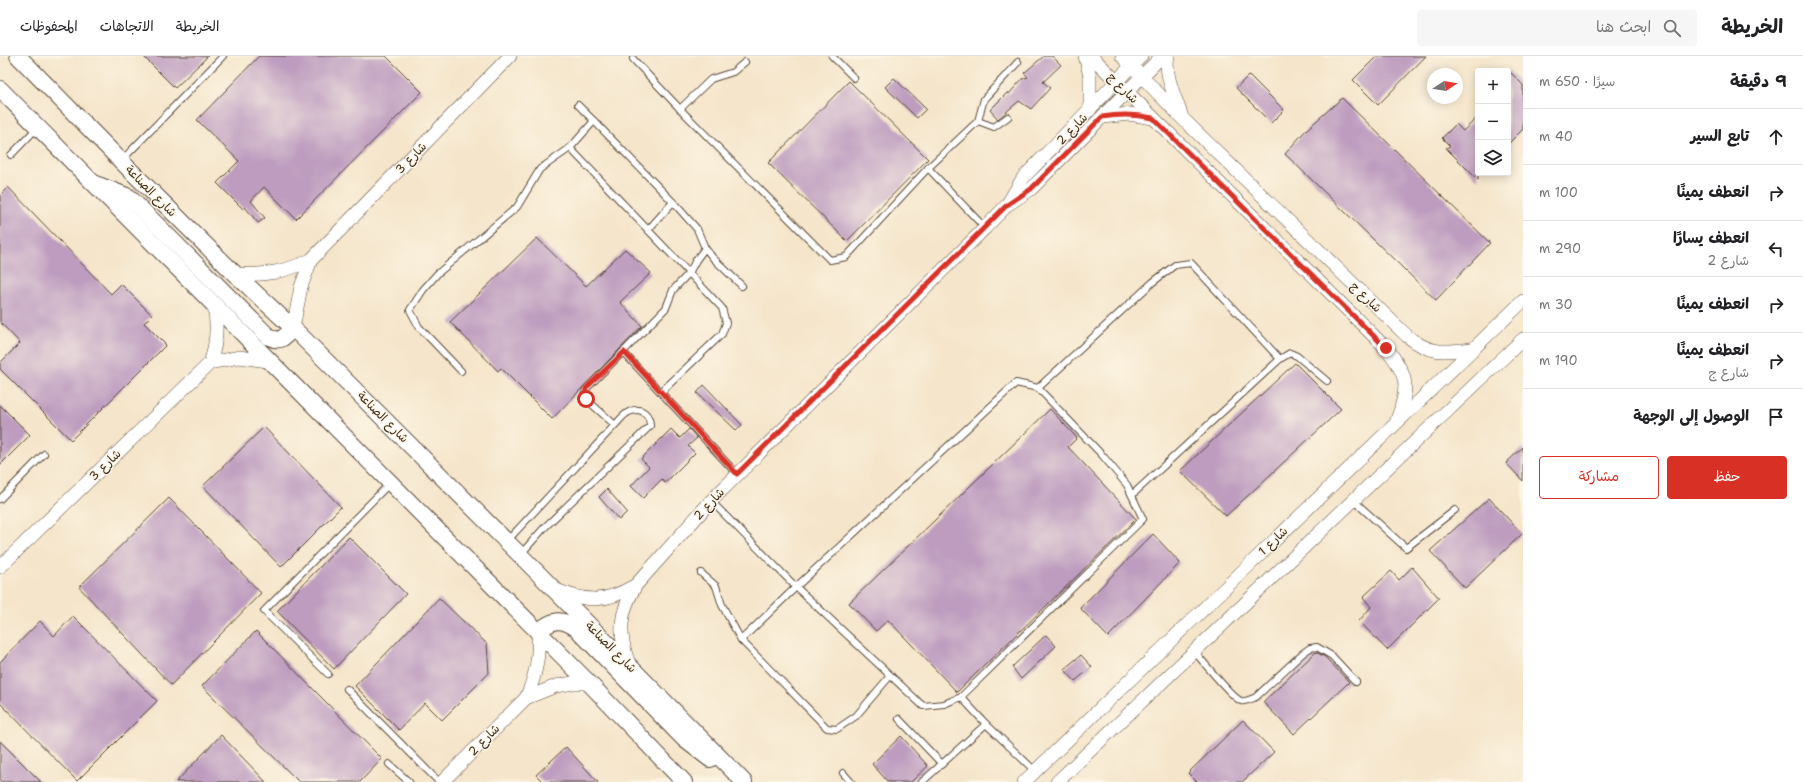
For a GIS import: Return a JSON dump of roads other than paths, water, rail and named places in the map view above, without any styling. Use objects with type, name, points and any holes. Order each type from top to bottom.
[{"type":"street","name":"شارع الصناعة","points":[[18,56],[120,161],[235,274],[293,328],[629,664],[742,780]]},
{"type":"street","name":"شارع 3","points":[[235,274],[255,275],[274,273],[293,268],[311,260],[510,56]]},
{"type":"street","points":[[1085,56],[1090,76],[1090,110]]},
{"type":"street","name":"شارع ج","points":[[1091,56],[1386,348],[1397,361],[1403,374],[1406,388],[1404,401],[1396,423]]},
{"type":"street","name":"شارع ج","points":[[1122,56],[1182,118],[1407,336],[1421,347],[1433,351],[1445,352],[1472,349]]},
{"type":"street","name":"شارع 2","points":[[1007,205],[1023,178],[1141,56]]},
{"type":"street","name":"شارع 2","points":[[629,664],[623,649],[621,627],[622,616],[627,600],[636,585],[737,474],[1007,205],[1031,189],[1162,56]]},
{"type":"street","points":[[1168,56],[1168,74],[1182,118]]},
{"type":"street","points":[[0,89],[268,361],[589,683],[684,782]]},
{"type":"street","points":[[1102,117],[1129,114],[1153,118]]},
{"type":"street","points":[[93,183],[129,197],[269,337],[276,340],[282,339],[293,328]]},
{"type":"street","name":"شارع 3","points":[[293,328],[301,286],[311,260]]},
{"type":"street","name":"شارع 1","points":[[1024,782],[1034,770],[1523,301]]},
{"type":"street","points":[[214,306],[217,335],[210,363],[239,357],[268,361]]},
{"type":"street","points":[[1057,782],[1523,339]]},
{"type":"street","name":"شارع 3","points":[[0,567],[210,363]]},
{"type":"street","name":"شارع 2","points":[[554,590],[585,599],[602,599],[620,594],[636,585]]},
{"type":"street","points":[[538,632],[545,626],[559,621],[567,622],[576,628],[684,739],[714,762],[742,780]]},
{"type":"street","name":"شارع 2","points":[[526,698],[537,666],[539,649],[538,632]]},
{"type":"street","name":"شارع 2","points":[[442,782],[526,698],[556,686],[589,683]]},
{"type":"lane","points":[[120,161],[223,56]]},
{"type":"lane","points":[[832,56],[854,78]]},
{"type":"lane","points":[[633,59],[680,109],[830,260],[846,257],[928,168],[978,121],[984,99],[1018,62]]},
{"type":"lane","points":[[680,109],[711,80],[733,72],[745,62]]},
{"type":"lane","points":[[578,105],[673,202],[697,230],[705,248],[712,258],[742,286]]},
{"type":"lane","points":[[978,121],[994,127],[1008,117]]},
{"type":"lane","points":[[461,371],[419,327],[410,310],[423,290],[437,274],[517,207],[540,170],[570,148],[594,122]]},
{"type":"lane","points":[[12,155],[38,127]]},
{"type":"lane","points":[[570,148],[722,308],[726,324],[722,334],[661,392]]},
{"type":"lane","points":[[928,168],[985,228]]},
{"type":"lane","points":[[648,230],[673,202]]},
{"type":"lane","points":[[615,425],[586,399],[586,388],[624,352],[666,308],[673,290],[689,274],[696,260],[705,248]]},
{"type":"lane","points":[[1038,388],[1153,282],[1175,265],[1183,263],[1191,263],[1280,359]]},
{"type":"lane","points":[[624,352],[737,474]]},
{"type":"lane","points":[[1132,495],[1280,359],[1290,353],[1297,356],[1327,381]]},
{"type":"lane","points":[[711,501],[796,587],[923,706],[944,704],[961,697],[1143,520],[1127,485],[1103,456],[1038,388],[1016,383],[796,587],[741,640]]},
{"type":"lane","points":[[506,541],[629,412],[642,411],[646,413],[650,418],[650,426],[544,528],[520,555]]},
{"type":"lane","points":[[0,500],[44,454]]},
{"type":"lane","points":[[328,674],[264,611],[390,483]]},
{"type":"lane","points":[[1353,500],[1406,548],[1455,510]]},
{"type":"lane","points":[[701,574],[716,586],[722,605],[741,640],[827,728],[837,728],[856,716],[890,676]]},
{"type":"lane","points":[[1194,651],[1232,694],[1240,700],[1248,701],[1256,697],[1310,648],[1317,647],[1332,656],[1356,682]]},
{"type":"lane","points":[[347,689],[439,782]]},
{"type":"lane","points":[[961,697],[986,724],[1034,770]]},
{"type":"lane","points":[[899,719],[942,764]]},
{"type":"lane","points":[[922,782],[986,724]]},
{"type":"lane","points":[[389,764],[409,782]]},
{"type":"lane","points":[[843,773],[850,782]]}]
